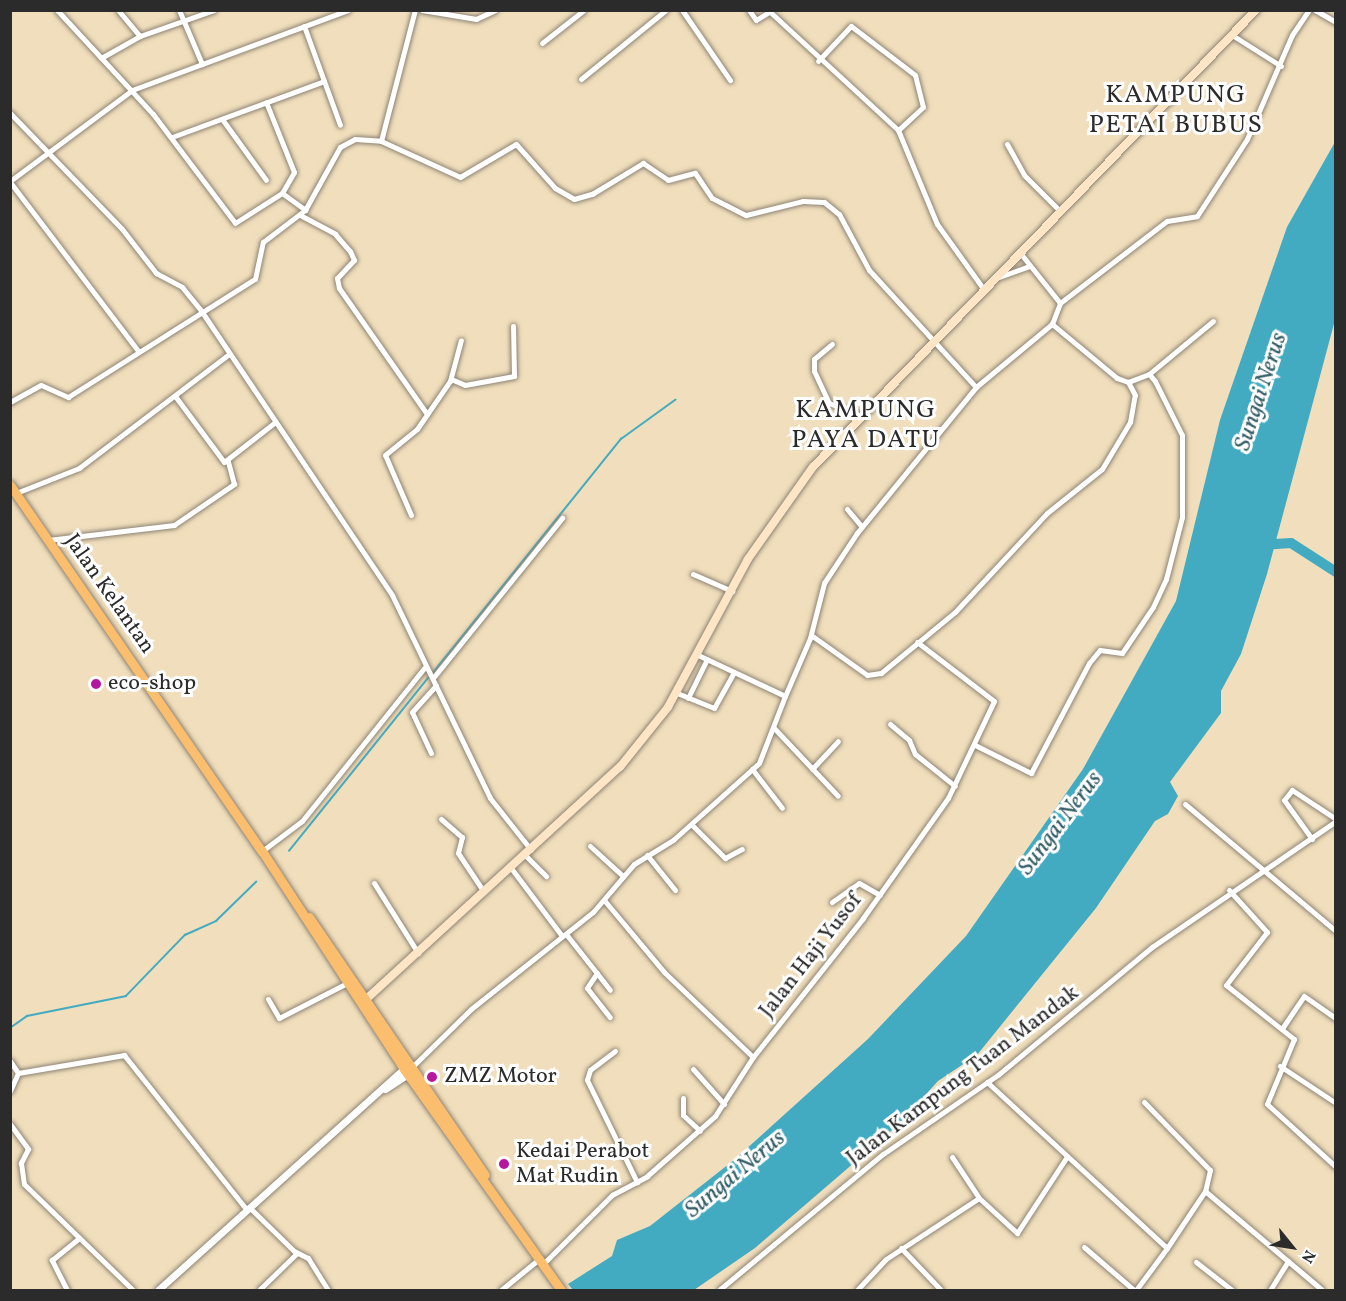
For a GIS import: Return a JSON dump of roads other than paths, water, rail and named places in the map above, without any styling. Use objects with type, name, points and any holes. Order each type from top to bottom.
[{"type":"highway","name":"Jalan Kelantan","points":[[13,489],[364,1001],[414,1065],[486,1180],[561,1290]]},
{"type":"highway","name":"Jalan Kelantan","points":[[297,903],[347,983],[364,1001],[406,1072],[486,1180]]},
{"type":"main road","points":[[364,1001],[620,767],[677,693],[732,591],[785,502],[862,416],[1256,10]]},
{"type":"street","points":[[57,10],[132,90],[172,137],[235,223],[282,193],[294,172],[266,102]]},
{"type":"street","points":[[118,10],[140,36]]},
{"type":"street","points":[[179,10],[202,64]]},
{"type":"street","points":[[101,58],[140,36],[214,10]]},
{"type":"street","points":[[139,352],[10,182],[132,90],[348,10]]},
{"type":"street","points":[[381,141],[415,10]]},
{"type":"street","points":[[422,10],[476,19],[495,10]]},
{"type":"street","points":[[542,43],[584,10]]},
{"type":"street","points":[[580,80],[666,10]]},
{"type":"street","points":[[682,10],[730,80]]},
{"type":"street","points":[[749,10],[756,20],[769,11],[818,61],[898,130],[937,224],[985,291]]},
{"type":"street","points":[[158,1290],[248,1208],[414,1065],[471,1009],[604,900],[622,876],[647,855],[692,825],[764,757],[785,696],[810,635],[824,583],[862,526],[976,387],[1052,324],[1060,303],[1167,221],[1197,216],[1243,145],[1309,10]]},
{"type":"street","points":[[1316,10],[1335,21]]},
{"type":"street","points":[[304,26],[340,125]]},
{"type":"street","points":[[818,61],[851,26],[915,75],[922,107],[898,130]]},
{"type":"street","points":[[1232,35],[1281,66]]},
{"type":"street","points":[[172,137],[324,81]]},
{"type":"street","points":[[10,113],[49,153],[156,273],[182,287],[202,312],[274,423],[392,595],[490,798],[546,876]]},
{"type":"street","points":[[222,119],[266,180]]},
{"type":"street","points":[[10,402],[41,385],[68,397],[255,279],[264,242],[302,212],[347,140],[381,141],[460,177],[516,144],[555,188],[574,199],[592,194],[643,163],[668,180],[695,173],[712,198],[746,215],[803,201],[824,202],[839,214],[869,270],[976,387]]},
{"type":"street","points":[[1007,144],[1024,175],[1061,212]]},
{"type":"street","points":[[282,193],[302,212],[335,234],[350,251],[354,260],[338,278],[339,288],[427,414]]},
{"type":"street","points":[[1021,254],[1029,267],[1060,303]]},
{"type":"street","points":[[997,277],[1029,267]]},
{"type":"street","points":[[1052,324],[1110,375],[1128,382],[1149,374],[1213,321]]},
{"type":"street","points":[[451,379],[465,385],[514,376],[513,326]]},
{"type":"street","points":[[411,515],[385,455],[427,414],[451,379],[461,340]]},
{"type":"street","points":[[832,344],[814,359],[813,371],[829,403],[862,416]]},
{"type":"street","points":[[13,489],[79,468],[229,354]]},
{"type":"street","points":[[975,745],[1031,773],[1089,663],[1100,650],[1117,655],[1125,650],[1164,585],[1183,508],[1184,444],[1177,419],[1149,374]]},
{"type":"street","points":[[810,635],[872,676],[917,642],[1116,452],[1134,409],[1128,382]]},
{"type":"street","points":[[175,396],[218,459],[228,461]]},
{"type":"street","points":[[228,461],[274,423]]},
{"type":"street","points":[[48,540],[174,525],[234,484],[228,461]]},
{"type":"street","points":[[847,509],[862,526]]},
{"type":"street","points":[[262,851],[302,821],[562,518]]},
{"type":"street","points":[[693,574],[732,591]]},
{"type":"street","name":"Jalan Haji Yusof","points":[[501,1290],[541,1262],[612,1195],[637,1182],[700,1131],[724,1104],[753,1057],[880,895],[955,786],[994,701],[917,642]]},
{"type":"street","points":[[698,655],[785,696]]},
{"type":"street","points":[[688,698],[707,659]]},
{"type":"street","points":[[677,693],[714,708],[734,672]]},
{"type":"street","points":[[431,753],[412,712],[436,685]]},
{"type":"street","points":[[890,724],[909,741],[915,754],[955,786]]},
{"type":"street","points":[[774,728],[838,796]]},
{"type":"street","points":[[812,769],[838,741]]},
{"type":"street","points":[[752,770],[782,808]]},
{"type":"street","points":[[1312,839],[1284,801],[1292,790],[1335,820]]},
{"type":"street","points":[[1185,804],[1260,871],[1335,931]]},
{"type":"street","points":[[441,819],[462,837],[458,853],[484,892]]},
{"type":"street","name":"Jalan Kampung Tuan Mandak","points":[[719,1290],[884,1154],[987,1082],[1229,890],[1312,839],[1335,820]]},
{"type":"street","points":[[692,825],[725,858],[742,849]]},
{"type":"street","points":[[590,846],[622,876]]},
{"type":"street","points":[[647,855],[675,890]]},
{"type":"street","points":[[511,868],[610,990]]},
{"type":"street","points":[[374,883],[418,953]]},
{"type":"street","points":[[832,902],[859,883],[880,895]]},
{"type":"street","points":[[1229,890],[1266,932],[1226,985],[1283,1027],[1294,1043],[1280,1066],[1267,1104],[1335,1167]]},
{"type":"street","points":[[604,900],[664,972],[753,1057]]},
{"type":"street","points":[[597,973],[587,988],[610,1017]]},
{"type":"street","points":[[268,999],[279,1018],[347,983]]},
{"type":"street","points":[[1283,1027],[1304,996],[1335,1018]]},
{"type":"street","points":[[615,1051],[590,1070],[587,1080],[637,1182]]},
{"type":"street","points":[[18,1073],[124,1055],[248,1208],[319,1270],[328,1290]]},
{"type":"street","points":[[10,1062],[18,1073]]},
{"type":"street","points":[[1280,1066],[1335,1103]]},
{"type":"street","points":[[693,1069],[724,1104]]},
{"type":"street","points":[[10,1091],[18,1073]]},
{"type":"street","points":[[987,1082],[1066,1158],[1167,1248]]},
{"type":"street","points":[[683,1098],[683,1115],[700,1131]]},
{"type":"street","points":[[1084,1247],[1135,1290],[1167,1248],[1205,1191],[1210,1170],[1144,1101]]},
{"type":"street","points":[[10,1124],[28,1149],[21,1163],[24,1184],[132,1290]]},
{"type":"street","points":[[952,1157],[979,1198],[1017,1233],[1066,1158]]},
{"type":"street","points":[[1205,1191],[1322,1290]]},
{"type":"street","points":[[857,1290],[901,1248],[979,1198]]},
{"type":"street","points":[[67,1290],[52,1260],[79,1238]]},
{"type":"street","points":[[901,1248],[941,1290]]},
{"type":"street","points":[[259,1290],[297,1253]]},
{"type":"street","points":[[1270,1290],[1288,1261]]},
{"type":"street","points":[[1196,1262],[1232,1290]]},
{"type":"water","name":"Sungai Nerus","points":[[1335,142],[1335,320],[1267,574],[1241,654],[1221,691],[1221,713],[1170,782],[1178,796],[1168,814],[1155,821],[1096,908],[977,1055],[938,1081],[898,1125],[755,1248],[694,1290],[573,1290],[568,1284],[612,1256],[617,1240],[650,1226],[734,1160],[868,1039],[966,936],[1083,769],[1176,601],[1220,420],[1287,227]]},
{"type":"waterway","points":[[432,674],[621,439],[675,400]]},
{"type":"waterway","points":[[1261,545],[1291,543],[1336,572]]},
{"type":"waterway","points":[[289,851],[429,677]]},
{"type":"waterway","points":[[10,1028],[27,1016],[126,996],[185,935],[216,921],[256,882]]},
{"type":"place","name":"eco-shop","points":[[96,684]]},
{"type":"place","name":"ZMZ Motor","points":[[432,1077]]},
{"type":"place","name":"Kedai Perabot Mat Rudin","points":[[504,1164]]},
{"type":"district","name":"KAMPUNG PETAI BUBUS","points":[[1176,111]]},
{"type":"district","name":"KAMPUNG PAYA DATU","points":[[866,426]]}]
